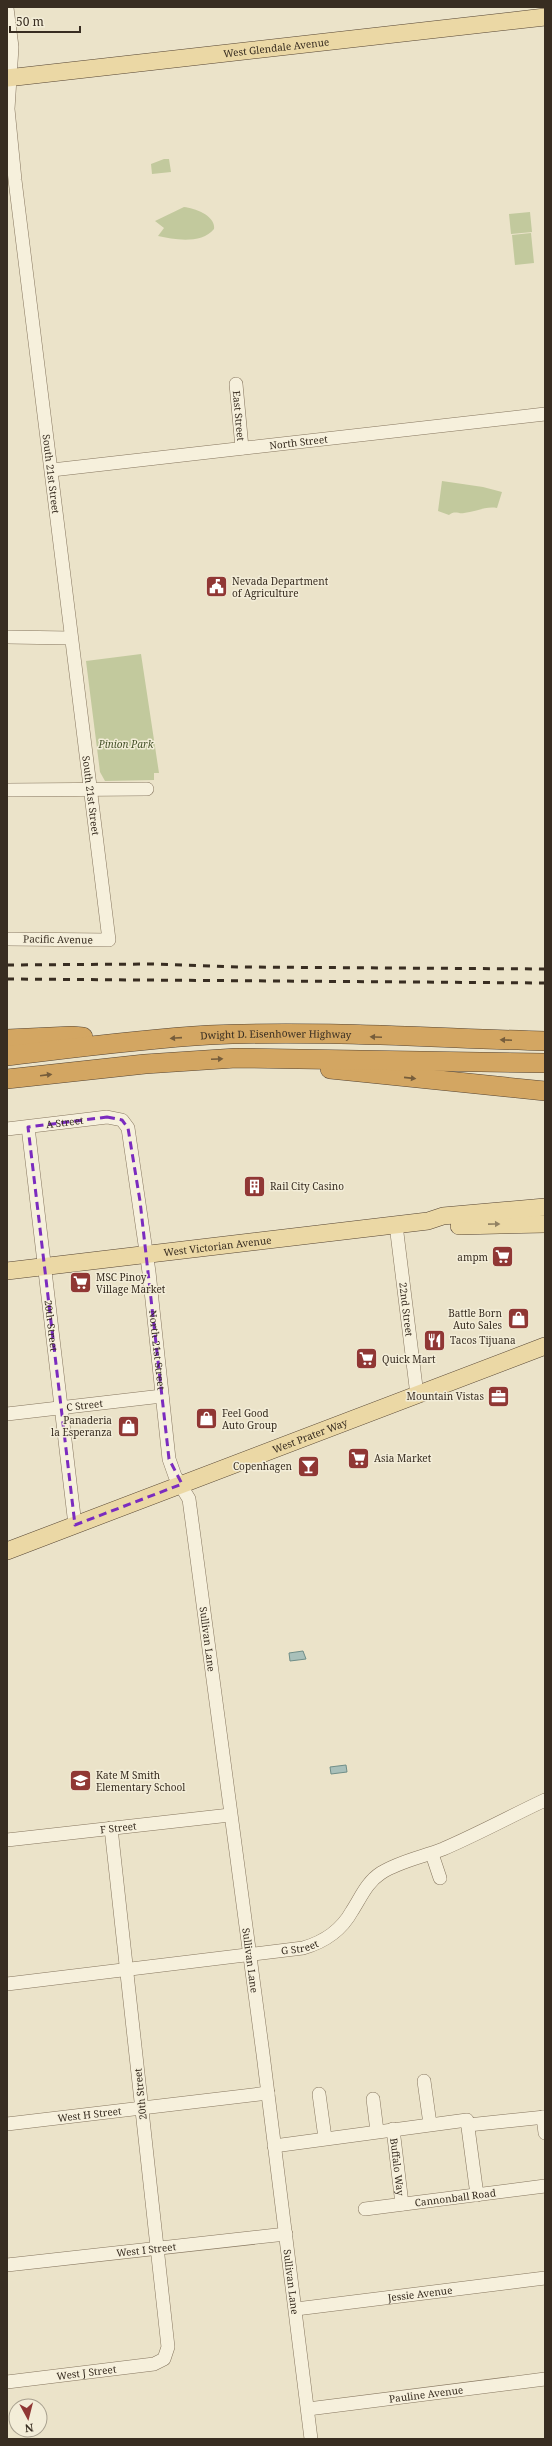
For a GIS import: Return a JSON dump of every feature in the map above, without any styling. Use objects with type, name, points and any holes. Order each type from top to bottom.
[{"type":"highway","name":"Dwight D. Eisenhower Highway","points":[[7,1056],[116,1042],[209,1035],[283,1034],[545,1041]]},
{"type":"highway","points":[[7,1039],[72,1036],[116,1042]]},
{"type":"highway","points":[[289,1058],[333,1070],[545,1091]]},
{"type":"highway","points":[[7,1079],[145,1064],[289,1058],[545,1063]]},
{"type":"main road","name":"West Glendale Avenue","points":[[9,78],[545,17]]},
{"type":"main road","name":"West Victorian Avenue","points":[[7,1272],[428,1221],[443,1216],[540,1205]]},
{"type":"main road","name":"West Victorian Avenue","points":[[428,1221],[444,1227],[545,1224]]},
{"type":"main road","name":"West Prater Way","points":[[7,1551],[545,1346]]},
{"type":"street","name":"South 21st Street","points":[[7,8],[12,47],[8,109],[15,180],[52,470],[70,638],[91,790],[109,940]]},
{"type":"street","name":"East Street","points":[[236,384],[242,448]]},
{"type":"street","name":"North Street","points":[[52,470],[545,414]]},
{"type":"street","points":[[7,637],[70,638]]},
{"type":"street","points":[[7,790],[147,789]]},
{"type":"street","name":"Pacific Avenue","points":[[7,939],[109,940]]},
{"type":"street","name":"A Street","points":[[7,1129],[107,1117],[122,1120]]},
{"type":"street","name":"North 21st Street","points":[[122,1120],[128,1128],[147,1255],[169,1459],[175,1476],[182,1484]]},
{"type":"street","name":"20th Street","points":[[28,1127],[75,1525]]},
{"type":"street","name":"22nd Street","points":[[396,1225],[417,1395]]},
{"type":"street","name":"C Street","points":[[7,1414],[162,1396]]},
{"type":"street","name":"Sullivan Lane","points":[[182,1484],[189,1499],[230,1815],[250,1954],[296,2309],[311,2439]]},
{"type":"street","name":"G Street","points":[[7,1984],[303,1948],[327,1938],[347,1920],[361,1894],[379,1874],[392,1866],[432,1854],[545,1800]]},
{"type":"street","name":"F Street","points":[[7,1840],[230,1815]]},
{"type":"street","name":"20th Street","points":[[111,1828],[168,2347],[164,2359]]},
{"type":"street","points":[[432,1854],[440,1878]]},
{"type":"street","points":[[424,2081],[430,2124]]},
{"type":"street","name":"West H Street","points":[[7,2124],[268,2093]]},
{"type":"street","points":[[319,2094],[325,2138]]},
{"type":"street","points":[[373,2099],[377,2131]]},
{"type":"street","points":[[468,2125],[544,2117],[545,2133]]},
{"type":"street","points":[[274,2146],[467,2120],[476,2195]]},
{"type":"street","name":"Buffalo Way","points":[[393,2129],[402,2204]]},
{"type":"street","name":"Cannonball Road","points":[[365,2209],[545,2186]]},
{"type":"street","name":"West I Street","points":[[7,2265],[286,2234]]},
{"type":"street","name":"Jessie Avenue","points":[[296,2309],[545,2278]]},
{"type":"street","name":"West J Street","points":[[7,2382],[154,2364],[164,2359]]},
{"type":"street","name":"Pauline Avenue","points":[[308,2409],[545,2378]]},
{"type":"highlighted area","points":[[107,1117],[122,1120],[128,1128],[140,1201],[169,1459],[182,1484],[75,1525],[28,1127]]},
{"type":"green space","points":[[164,159],[169,159],[171,172],[152,174],[151,164]]},
{"type":"green space","points":[[184,207],[194,209],[204,214],[212,220],[214,229],[203,237],[188,240],[158,236],[164,228],[155,221]]},
{"type":"green space","points":[[530,212],[532,232],[511,234],[509,214]]},
{"type":"green space","points":[[531,233],[534,263],[515,265],[512,235]]},
{"type":"green space","points":[[442,481],[483,487],[502,492],[497,508],[488,508],[464,513],[455,512],[449,515],[438,511]]},
{"type":"green space","name":"Pinion Park","points":[[141,654],[159,773],[154,773],[154,780],[105,781],[100,772],[86,661]]},
{"type":"water","points":[[303,1651],[306,1659],[290,1661],[289,1653]]},
{"type":"water","points":[[346,1765],[347,1772],[331,1774],[330,1767]]},
{"type":"railway","points":[[7,965],[152,964],[241,967],[545,969]]},
{"type":"railway","points":[[7,979],[545,983]]},
{"type":"place","name":"Nevada Department of Agriculture","points":[[217,587]]},
{"type":"place","name":"Rail City Casino","points":[[254,1186]]},
{"type":"place","name":"ampm","points":[[503,1257]]},
{"type":"place","name":"MSC Pinoy Village Market","points":[[80,1283]]},
{"type":"place","name":"Battle Born Auto Sales","points":[[518,1319]]},
{"type":"place","name":"Tacos Tijuana","points":[[434,1340]]},
{"type":"place","name":"Quick Mart","points":[[366,1359]]},
{"type":"place","name":"Mountain Vistas","points":[[499,1396]]},
{"type":"place","name":"Feel Good Auto Group","points":[[206,1419]]},
{"type":"place","name":"Panaderia la Esperanza","points":[[128,1426]]},
{"type":"place","name":"Asia Market","points":[[358,1458]]},
{"type":"place","name":"Copenhagen","points":[[308,1466]]},
{"type":"place","name":"Kate M Smith Elementary School","points":[[81,1781]]}]
